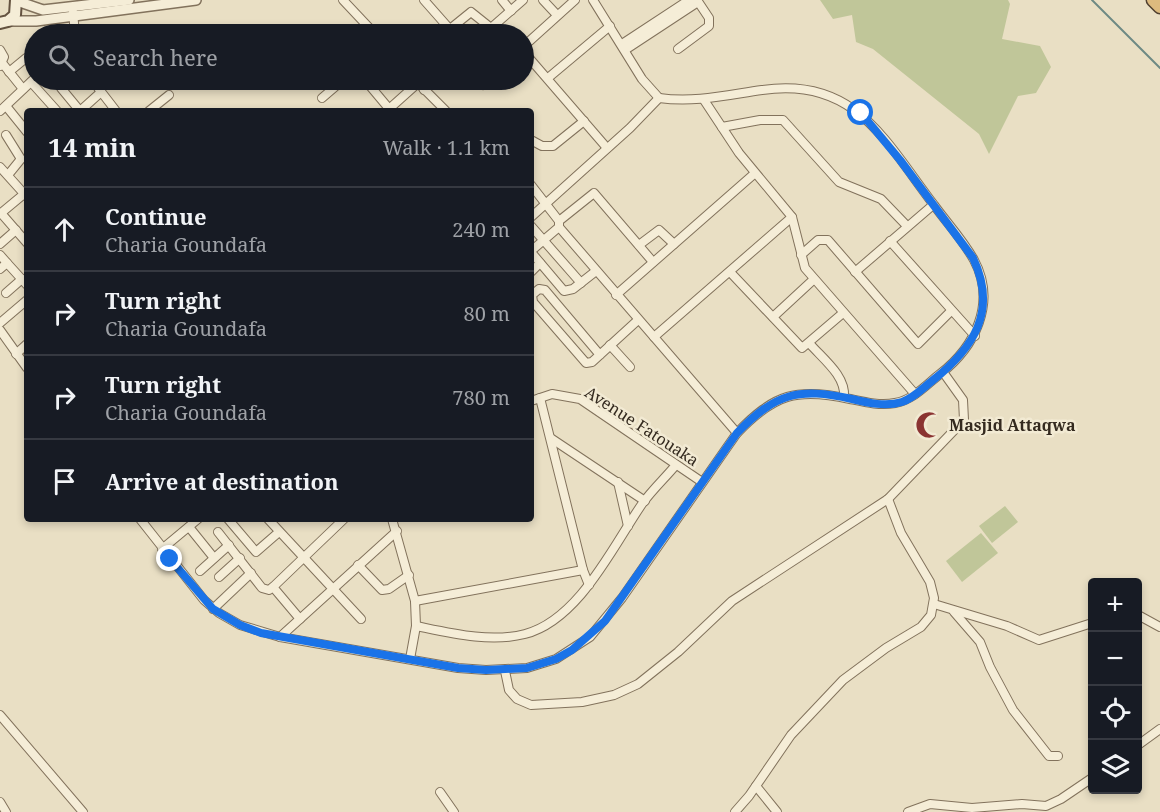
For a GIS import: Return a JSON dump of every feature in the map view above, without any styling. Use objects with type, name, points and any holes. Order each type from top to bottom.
[{"type":"highway","points":[[1153,0],[1160,7]]},
{"type":"main road","points":[[4,22],[17,11],[16,1]]},
{"type":"street","points":[[16,1],[39,9],[73,12],[129,0]]},
{"type":"street","points":[[4,22],[73,12],[196,0]]},
{"type":"street","points":[[343,0],[366,24]]},
{"type":"street","points":[[424,0],[445,24]]},
{"type":"street","points":[[502,0],[511,11]]},
{"type":"street","points":[[495,24],[523,0]]},
{"type":"street","points":[[543,0],[557,15]]},
{"type":"street","points":[[534,37],[575,0]]},
{"type":"street","points":[[143,522],[162,549],[213,609],[240,625],[280,637],[458,668],[505,670],[527,668],[556,659],[590,637],[616,606],[737,433],[761,410],[791,394],[814,393],[889,404],[907,400],[943,372],[966,350],[975,336],[983,309],[981,277],[966,247],[874,126],[861,113],[836,97],[804,88],[785,87],[704,100],[659,98],[649,88],[593,0]]},
{"type":"street","points":[[623,47],[688,0]]},
{"type":"street","points":[[623,47],[698,1],[709,18],[709,26],[678,49]]},
{"type":"street","points":[[73,12],[74,24]]},
{"type":"street","points":[[460,24],[471,12],[485,24]]},
{"type":"street","points":[[548,78],[610,26]]},
{"type":"street","points":[[0,50],[4,57],[1,65],[23,90],[3,108],[24,129]]},
{"type":"street","points":[[9,72],[24,60]]},
{"type":"street","points":[[534,63],[607,148]]},
{"type":"street","points":[[41,90],[55,108]]},
{"type":"street","points":[[63,90],[78,108]]},
{"type":"street","points":[[98,90],[113,108]]},
{"type":"street","points":[[322,98],[331,90]]},
{"type":"street","points":[[373,90],[388,108]]},
{"type":"street","points":[[392,108],[408,90]]},
{"type":"street","points":[[424,90],[443,108]]},
{"type":"street","points":[[83,108],[100,93]]},
{"type":"street","points":[[153,108],[169,95]]},
{"type":"street","points":[[534,214],[659,98]]},
{"type":"street","points":[[704,100],[754,174],[792,217],[797,228],[803,264],[813,280],[915,394]]},
{"type":"street","points":[[722,127],[760,120],[783,120],[839,182],[884,201],[907,226]]},
{"type":"street","points":[[534,142],[542,146],[553,146],[584,121]]},
{"type":"street","points":[[6,135],[21,159],[3,171],[24,195]]},
{"type":"street","points":[[616,295],[754,174]]},
{"type":"street","points":[[534,189],[596,271],[737,433]]},
{"type":"street","points":[[534,249],[594,193],[653,262]]},
{"type":"street","points":[[24,197],[1,213],[24,239]]},
{"type":"street","points":[[855,272],[933,205]]},
{"type":"street","points":[[654,338],[792,217]]},
{"type":"street","points":[[534,229],[581,283]]},
{"type":"street","points":[[0,244],[16,230]]},
{"type":"street","points":[[639,245],[659,230],[674,244]]},
{"type":"street","points":[[801,255],[818,240],[825,239],[918,344],[951,311]]},
{"type":"street","points":[[890,241],[975,336]]},
{"type":"street","points":[[0,255],[24,282],[6,293]]},
{"type":"street","points":[[534,256],[564,291],[570,291],[596,271]]},
{"type":"street","points":[[0,269],[7,263]]},
{"type":"street","points":[[534,269],[540,263]]},
{"type":"street","points":[[730,272],[801,348],[810,344],[843,313]]},
{"type":"street","points":[[773,317],[813,280]]},
{"type":"street","points":[[534,293],[539,289],[545,290],[600,355]]},
{"type":"street","points":[[0,323],[24,303]]},
{"type":"street","points":[[534,303],[583,361],[591,363],[638,320]]},
{"type":"street","points":[[0,330],[24,365]]},
{"type":"street","points":[[810,344],[840,378],[844,388],[844,398]]},
{"type":"street","points":[[610,345],[630,367]]},
{"type":"street","points":[[16,354],[24,347]]},
{"type":"street","points":[[505,670],[509,690],[517,699],[531,705],[582,702],[622,692],[638,684],[678,652],[732,601],[888,500],[964,420],[963,400],[943,372]]},
{"type":"street","name":"Avenue Fatouaka","points":[[534,400],[552,394],[580,399],[675,466],[702,482]]},
{"type":"street","points":[[540,398],[583,570],[589,585]]},
{"type":"street","points":[[552,439],[645,501]]},
{"type":"street","points":[[416,626],[493,638],[523,635],[547,625],[589,585],[645,501],[675,466]]},
{"type":"street","points":[[618,483],[628,526]]},
{"type":"street","points":[[735,812],[791,735],[825,699],[867,661],[921,627],[931,615],[933,604],[930,582],[901,533],[888,500]]},
{"type":"street","points":[[162,549],[195,522]]},
{"type":"street","points":[[231,522],[256,552]]},
{"type":"street","points":[[273,522],[303,560],[361,619]]},
{"type":"street","points":[[218,532],[264,589],[273,587],[341,522]]},
{"type":"street","points":[[393,522],[415,601],[416,626],[410,659]]},
{"type":"street","points":[[189,527],[214,558]]},
{"type":"street","points":[[280,637],[397,531]]},
{"type":"street","points":[[219,577],[256,552],[279,532]]},
{"type":"street","points":[[200,571],[229,545]]},
{"type":"street","points":[[358,565],[382,590],[389,589],[409,575]]},
{"type":"street","points":[[415,601],[583,570]]},
{"type":"street","points":[[213,609],[251,573]]},
{"type":"street","points":[[273,587],[300,619]]},
{"type":"street","points":[[933,604],[1007,626],[1039,640],[1088,624]]},
{"type":"street","points":[[954,612],[980,642],[1005,697],[1026,729],[1049,756],[1058,756]]},
{"type":"street","points":[[1142,618],[1160,627]]},
{"type":"street","points":[[0,715],[83,812]]},
{"type":"street","points":[[1142,742],[1160,729]]},
{"type":"street","points":[[909,812],[930,804],[972,808],[1022,804],[1047,806],[1088,781]]},
{"type":"street","points":[[756,786],[777,812]]},
{"type":"street","points":[[440,792],[454,812]]},
{"type":"street","points":[[0,802],[6,812]]},
{"type":"green space","points":[[820,0],[1008,0],[1010,4],[1002,39],[1040,46],[1051,67],[1036,93],[1018,96],[989,154],[979,134],[873,49],[856,42],[852,15],[833,19]]},
{"type":"green space","points":[[1005,506],[1018,522],[992,543],[979,526]]},
{"type":"green space","points":[[981,533],[998,553],[962,582],[946,561]]},
{"type":"waterway","points":[[1092,0],[1160,68]]},
{"type":"place","name":"Masjid Attaqwa","points":[[929,425]]},
{"type":"route","points":[[170,559],[213,609],[240,625],[261,633],[426,663],[486,670],[527,668],[556,659],[572,650],[590,637],[605,621],[737,433],[771,402],[791,394],[814,393],[880,404],[902,402],[911,398],[956,361],[970,344],[983,309],[983,287],[977,266],[966,247],[874,126],[861,113]]}]
